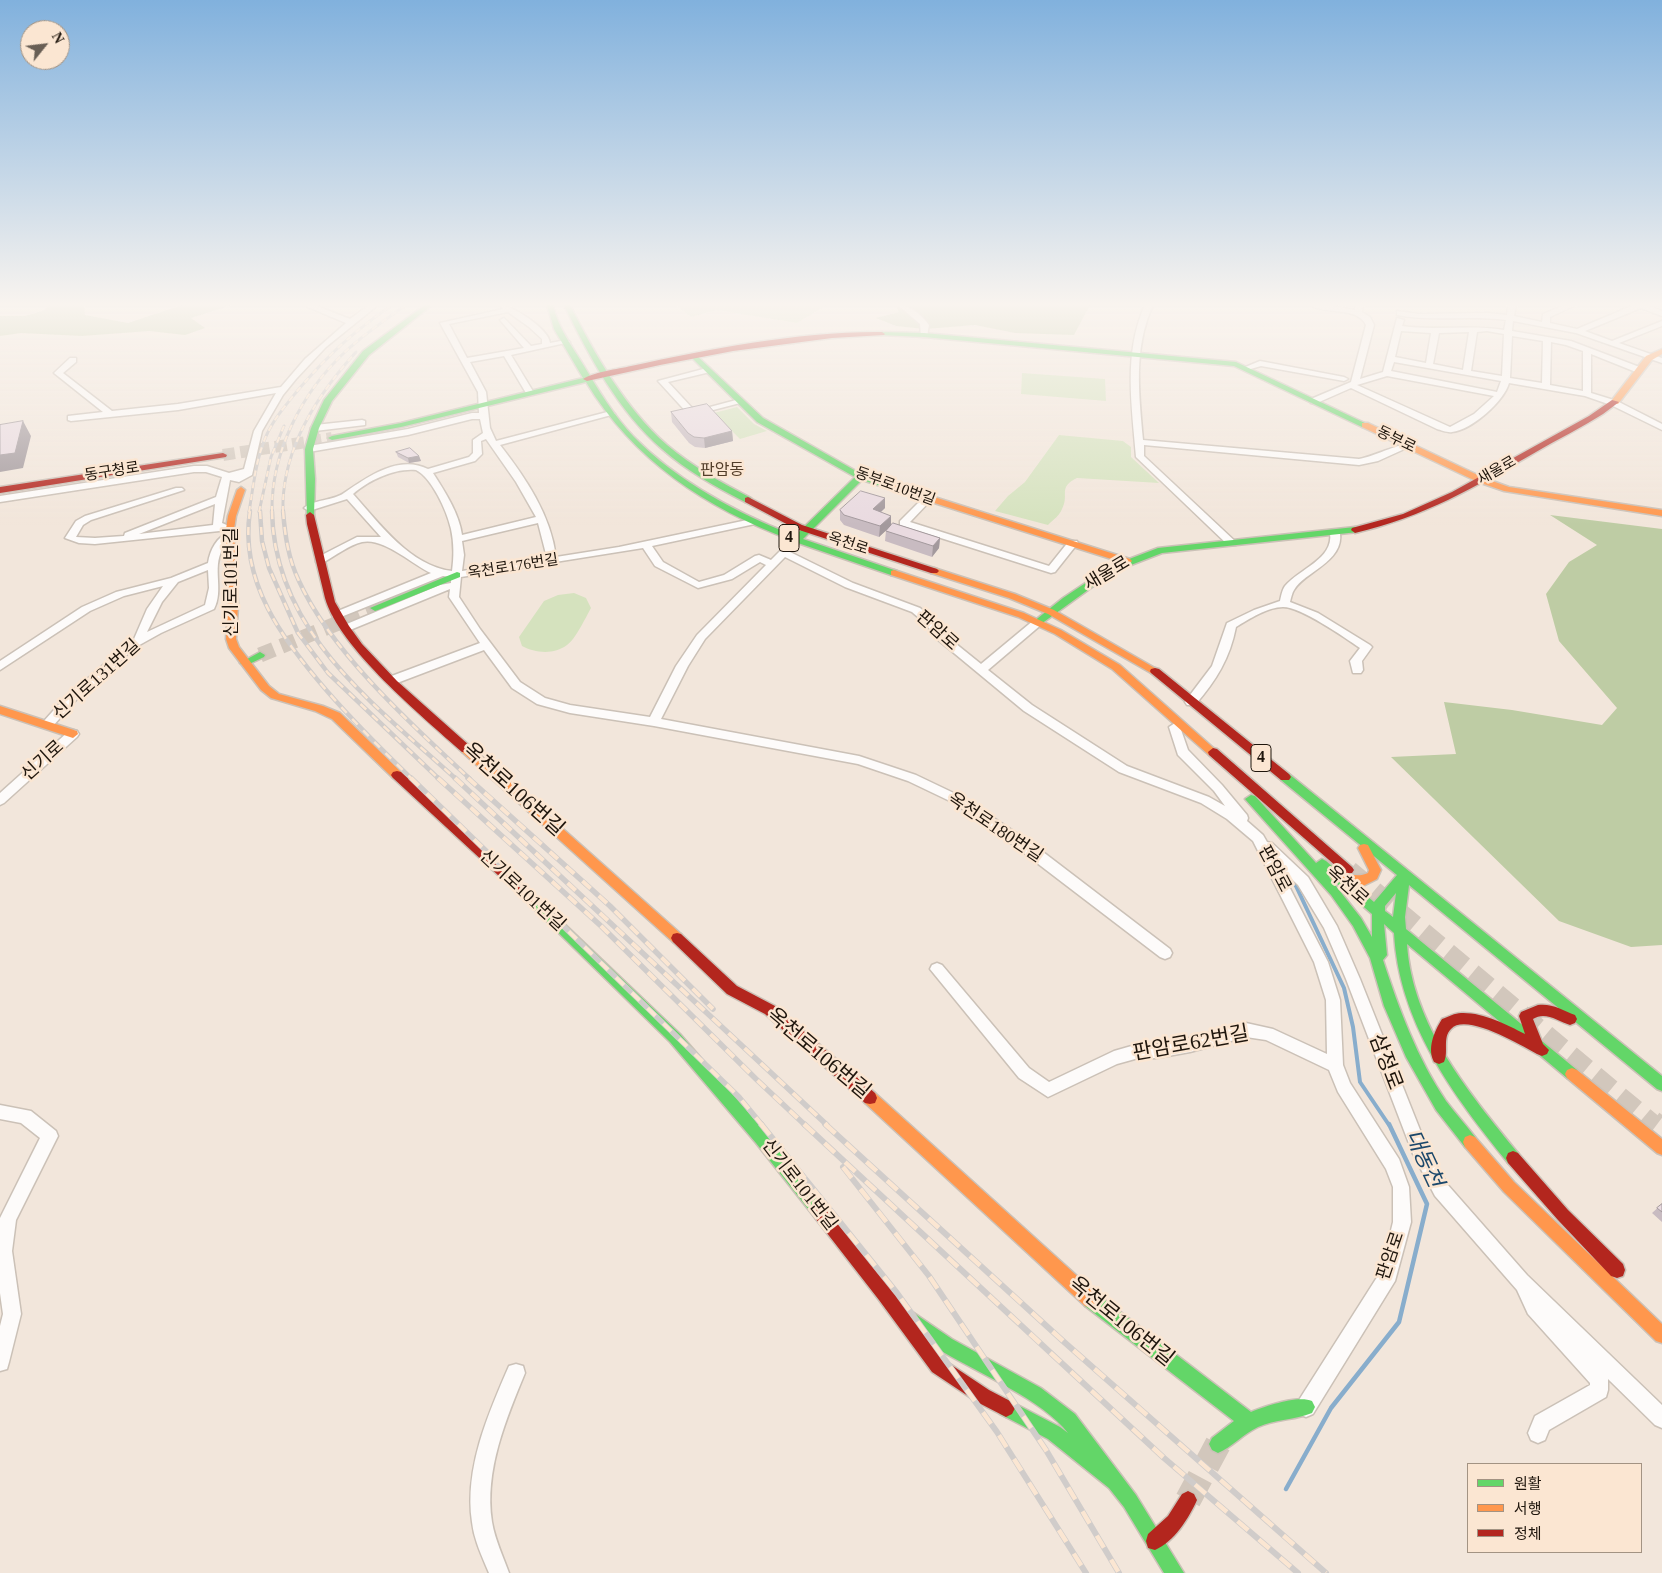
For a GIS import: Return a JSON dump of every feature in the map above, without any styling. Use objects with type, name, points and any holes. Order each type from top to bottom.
[{"type":"main road","name":"옥천로106번길","points":[[345,378],[328,400],[308,449],[311,479],[309,508],[312,531],[332,606],[337,616],[370,657],[431,718],[638,902],[732,990],[770,1010],[911,1134],[1031,1247],[1091,1300],[1250,1422]]},
{"type":"main road","points":[[332,438],[485,410],[530,392],[586,378]]},
{"type":"main road","name":"옥천로","points":[[588,378],[611,414],[654,459],[700,492],[752,522],[795,541],[952,591],[1038,622],[1116,668],[1123,683],[1175,727],[1196,749],[1377,914],[1662,1148]]},
{"type":"main road","name":"옥천로","points":[[610,378],[633,413],[654,437],[689,466],[732,492],[807,530],[1012,596],[1050,612],[1151,668],[1662,1085]]},
{"type":"main road","name":"동부로10번길","points":[[716,378],[760,420],[860,477],[1127,561]]},
{"type":"main road","name":"동부로","points":[[1268,378],[1407,446],[1481,480],[1507,489],[1662,513]]},
{"type":"main road","name":"새울로","points":[[1038,622],[1095,580],[1143,554],[1161,550],[1335,533],[1399,520],[1432,506],[1481,480],[1614,403],[1633,378]]},
{"type":"main road","name":"동구청로","points":[[0,490],[223,455]]},
{"type":"main road","points":[[795,541],[860,477]]},
{"type":"main road","name":"신기로101번길","points":[[241,490],[226,530],[233,606],[231,640],[234,648],[245,663],[265,688],[275,696],[319,708],[336,716],[393,772],[500,868],[646,1009],[675,1038],[761,1138],[884,1294]]},
{"type":"main road","points":[[375,608],[456,580]]},
{"type":"main road","points":[[245,663],[260,656]]},
{"type":"main road","points":[[1116,668],[1137,675],[1359,866]]},
{"type":"main road","points":[[1116,668],[1348,870]]},
{"type":"main road","name":"신기로","points":[[0,710],[48,724],[73,734]]},
{"type":"main road","points":[[1251,799],[1292,847],[1318,872],[1348,910],[1376,958],[1391,1006],[1423,1075],[1460,1131],[1510,1188],[1662,1335]]},
{"type":"main road","points":[[1337,878],[1363,881],[1373,876],[1375,870],[1372,861],[1357,836]]},
{"type":"main road","points":[[1391,1006],[1377,932],[1377,914],[1379,904],[1404,876]]},
{"type":"main road","points":[[1404,876],[1398,903],[1397,930],[1400,957],[1427,1037],[1465,1097],[1524,1172],[1627,1281]]},
{"type":"main road","points":[[1542,1050],[1526,1022],[1526,1016],[1536,1009],[1555,1013],[1592,1029]]},
{"type":"main road","points":[[1439,1058],[1439,1034],[1447,1025],[1457,1019],[1465,1018],[1497,1025],[1542,1050]]},
{"type":"main road","points":[[884,1294],[938,1366],[983,1396],[1054,1433],[1114,1481]]},
{"type":"main road","points":[[884,1294],[902,1312],[946,1345],[1035,1394],[1069,1420],[1130,1501],[1175,1573]]},
{"type":"main road","points":[[1218,1444],[1226,1435],[1241,1425],[1275,1411],[1306,1407]]},
{"type":"main road","points":[[1155,1541],[1174,1522],[1188,1500]]},
{"type":"street","points":[[65,378],[109,413]]},
{"type":"street","points":[[226,530],[217,522],[220,499],[237,474],[264,419],[284,389],[294,378]]},
{"type":"street","points":[[475,378],[482,392],[485,410],[483,421],[488,434],[524,486],[541,519],[551,546],[552,561]]},
{"type":"street","points":[[522,378],[530,392]]},
{"type":"street","points":[[673,378],[662,381],[693,414],[740,402]]},
{"type":"street","points":[[1137,378],[1140,457],[1232,544]]},
{"type":"street","points":[[1334,378],[1350,382],[1440,427],[1451,430],[1478,415],[1500,396],[1506,380]]},
{"type":"street","points":[[1314,401],[1350,382],[1365,378]]},
{"type":"street","points":[[1414,378],[1500,396]]},
{"type":"street","points":[[1497,378],[1587,394],[1614,403],[1660,423]]},
{"type":"street","points":[[1546,378],[1546,387]]},
{"type":"street","points":[[1587,378],[1587,394]]},
{"type":"street","points":[[71,418],[178,407],[284,389]]},
{"type":"street","points":[[308,449],[399,434],[472,416],[485,410]]},
{"type":"street","points":[[495,444],[611,414]]},
{"type":"street","points":[[315,428],[362,423]]},
{"type":"street","points":[[309,508],[349,495],[354,487],[395,470],[417,467],[428,472],[472,459],[478,454],[477,440],[488,434]]},
{"type":"street","points":[[1140,442],[1360,462],[1375,459],[1407,446]]},
{"type":"street","points":[[0,499],[194,469],[207,469],[237,474]]},
{"type":"street","name":"옥천로180번길","points":[[428,472],[443,497],[456,528],[459,555],[454,597],[516,685],[541,701],[570,709],[654,722],[859,760],[912,778],[958,800],[1025,846],[1165,953]]},
{"type":"street","points":[[237,474],[241,490]]},
{"type":"street","points":[[179,490],[88,518],[79,523],[69,536],[71,540],[76,542],[226,530]]},
{"type":"street","name":"옥천로176번길","points":[[349,495],[395,546],[417,562],[456,580],[646,545],[752,522]]},
{"type":"street","points":[[118,539],[220,499]]},
{"type":"street","points":[[927,499],[904,524],[1050,570],[1073,543]]},
{"type":"street","points":[[457,540],[541,519]]},
{"type":"street","name":"신기로131번길","points":[[48,724],[74,696],[139,640],[210,607],[214,583],[212,565],[226,530]]},
{"type":"street","points":[[1284,604],[1289,588],[1327,557],[1336,540],[1335,533]]},
{"type":"street","points":[[320,560],[360,539],[378,539],[387,546],[395,546]]},
{"type":"street","points":[[654,722],[682,666],[701,637],[795,541]]},
{"type":"street","points":[[646,545],[658,564],[698,585],[728,577],[759,558],[773,564]]},
{"type":"street","name":"판암로","points":[[784,554],[798,558],[849,585],[916,610],[929,621],[941,636],[1028,708],[1123,769],[1205,800],[1232,816],[1255,835],[1284,885],[1321,962],[1333,1000],[1335,1065],[1344,1087],[1393,1165],[1402,1187],[1402,1222],[1389,1275],[1306,1407]]},
{"type":"street","points":[[0,666],[86,608],[120,594],[175,580],[212,565]]},
{"type":"street","points":[[337,616],[441,572]]},
{"type":"street","points":[[139,640],[147,618],[161,593],[175,580]]},
{"type":"street","points":[[346,628],[444,588],[456,580]]},
{"type":"street","points":[[1191,702],[1206,687],[1222,662],[1231,625],[1241,618],[1284,604],[1299,609],[1345,633],[1366,647],[1356,661],[1356,670]]},
{"type":"street","points":[[981,670],[1038,622]]},
{"type":"street","points":[[393,680],[486,644]]},
{"type":"street","name":"삼정로","points":[[1175,727],[1182,752],[1218,788],[1255,835],[1303,881],[1330,926],[1353,979],[1421,1154],[1441,1190],[1521,1281],[1662,1418]]},
{"type":"street","name":"신기로","points":[[0,800],[73,734]]},
{"type":"street","name":"판암로62번길","points":[[936,970],[1024,1073],[1048,1090],[1114,1058],[1135,1052],[1157,1051],[1190,1045],[1246,1030],[1268,1034],[1335,1065]]},
{"type":"street","points":[[0,1112],[25,1116],[50,1136],[8,1219],[3,1251],[12,1314],[0,1362]]},
{"type":"street","name":"삼정로","points":[[1521,1281],[1534,1308],[1599,1379],[1599,1390],[1542,1423],[1538,1433]]},
{"type":"street","points":[[498,1573],[480,1516],[482,1477],[495,1422],[516,1373]]},
{"type":"green space","points":[[1022,378],[1105,379],[1106,401],[1021,394]]},
{"type":"green space","points":[[737,407],[754,424],[767,431],[740,439],[714,413]]},
{"type":"green space","points":[[1059,435],[1123,441],[1131,447],[1131,457],[1159,483],[1077,478],[1067,485],[1061,511],[1048,525],[995,511],[1008,496],[1025,482]]},
{"type":"green space","points":[[1550,515],[1662,529],[1662,945],[1631,947],[1559,921],[1391,757],[1456,754],[1444,702],[1512,710],[1602,725],[1617,708],[1559,641],[1546,594],[1569,562],[1597,545]]},
{"type":"green space","points":[[574,593],[586,598],[591,608],[570,642],[562,648],[550,652],[533,650],[522,646],[519,637],[544,601],[558,595]]},
{"type":"building","points":[[707,404],[732,431],[704,438],[694,437],[688,433],[671,412]]},
{"type":"building","points":[[23,421],[15,453],[0,455],[0,425]]},
{"type":"building","points":[[410,448],[419,456],[408,458],[396,452]]},
{"type":"building","points":[[861,491],[885,498],[873,509],[891,516],[880,526],[844,515],[840,510]]},
{"type":"building","points":[[893,523],[940,538],[933,546],[886,531]]},
{"type":"building","points":[[1662,1204],[1662,1212],[1657,1208]]},
{"type":"waterway","name":"대동천","points":[[1283,870],[1296,886],[1344,988],[1353,1027],[1360,1082],[1389,1125]]},
{"type":"waterway","name":"대동천","points":[[1286,1489],[1331,1408],[1399,1322],[1427,1204],[1389,1124]]},
{"type":"tunnel","points":[[223,455],[332,438]]},
{"type":"tunnel","points":[[260,655],[375,608]]},
{"type":"tunnel","points":[[1349,871],[1653,1125]]},
{"type":"tunnel","points":[[1651,1124],[1655,1127]]},
{"type":"tunnel","points":[[1188,1500],[1218,1444]]},
{"type":"railway","points":[[249,512],[256,469],[266,436],[278,415],[308,378]]},
{"type":"railway","points":[[272,511],[273,490],[283,446],[303,404],[320,378]]},
{"type":"railway","points":[[283,511],[284,489],[288,467],[295,446],[315,405],[335,378]]},
{"type":"railway","points":[[259,512],[271,457],[284,426]]},
{"type":"railway","points":[[250,511],[248,537],[251,562],[258,586],[280,630],[311,672],[337,702],[368,736],[412,779]]},
{"type":"railway","points":[[260,511],[262,541],[269,568],[298,633],[328,673],[439,779]]},
{"type":"railway","points":[[272,511],[277,554],[290,593],[309,629],[334,662],[362,693],[456,779]]},
{"type":"railway","points":[[283,511],[288,546],[295,572],[313,608],[331,634],[375,687],[470,779]]},
{"type":"railway","points":[[411,778],[739,1097],[762,1125]]},
{"type":"railway","points":[[438,778],[601,926],[805,1125]]},
{"type":"railway","points":[[455,778],[827,1125]]},
{"type":"railway","points":[[468,778],[610,906],[713,1009]]},
{"type":"railway","points":[[761,1124],[897,1293],[997,1432],[1086,1573]]},
{"type":"railway","points":[[804,1124],[1164,1458],[1298,1573]]},
{"type":"railway","points":[[825,1124],[1063,1341],[1326,1573]]},
{"type":"railway","points":[[843,1167],[929,1276],[1046,1450],[1119,1573]]},
{"type":"traffic: fast","points":[[310,515],[311,479],[309,449],[315,428],[328,400],[345,378]]},
{"type":"traffic: fast","points":[[588,378],[604,404],[633,440],[661,465],[690,486],[722,505],[789,537],[894,573]]},
{"type":"traffic: fast","points":[[608,378],[640,422],[663,446],[686,464],[748,500]]},
{"type":"traffic: fast","points":[[718,378],[760,420],[860,477],[890,486]]},
{"type":"traffic: fast","points":[[1266,378],[1365,425]]},
{"type":"traffic: fast","points":[[332,438],[401,425],[587,379]]},
{"type":"traffic: fast","points":[[795,541],[860,477]]},
{"type":"traffic: fast","points":[[1038,622],[1111,571],[1161,550],[1355,530]]},
{"type":"traffic: fast","points":[[375,608],[457,575]]},
{"type":"traffic: fast","points":[[245,663],[260,655]]},
{"type":"traffic: fast","points":[[1285,777],[1662,1085]]},
{"type":"traffic: fast","points":[[1251,799],[1335,892],[1357,922],[1376,958],[1391,1006],[1411,1053],[1441,1105],[1470,1142]]},
{"type":"traffic: fast","points":[[1322,864],[1449,973],[1572,1074]]},
{"type":"traffic: fast","points":[[1404,876],[1399,917],[1401,956],[1410,993],[1424,1029],[1442,1063],[1464,1095],[1513,1158]]},
{"type":"traffic: fast","points":[[1381,955],[1377,932],[1379,904],[1403,877]]},
{"type":"traffic: fast","points":[[530,898],[675,1038],[761,1138],[821,1214]]},
{"type":"traffic: fast","points":[[1091,1300],[1250,1422]]},
{"type":"traffic: fast","points":[[908,1317],[946,1345],[1035,1394],[1069,1420],[1130,1501],[1175,1573]]},
{"type":"traffic: fast","points":[[1218,1444],[1237,1428],[1259,1418],[1282,1411],[1306,1407]]},
{"type":"traffic: fast","points":[[1006,1408],[1054,1433],[1114,1481]]},
{"type":"traffic: slow","points":[[1615,402],[1633,378]]},
{"type":"traffic: slow","points":[[1365,425],[1481,480],[1507,489],[1662,513]]},
{"type":"traffic: slow","points":[[890,486],[1127,561]]},
{"type":"traffic: slow","points":[[241,490],[232,516],[230,529],[233,606],[231,639],[234,648],[265,688],[275,696],[319,708],[336,716],[397,775]]},
{"type":"traffic: slow","points":[[934,571],[1012,596],[1051,612],[1155,671]]},
{"type":"traffic: slow","points":[[894,573],[1021,615],[1058,632],[1116,667],[1213,752]]},
{"type":"traffic: slow","points":[[0,710],[73,734]]},
{"type":"traffic: slow","points":[[466,749],[677,938]]},
{"type":"traffic: slow","points":[[1337,878],[1363,881],[1373,876],[1375,870],[1364,848]]},
{"type":"traffic: slow","points":[[1572,1074],[1662,1148]]},
{"type":"traffic: slow","points":[[870,1098],[1091,1300]]},
{"type":"traffic: slow","points":[[1470,1142],[1509,1187],[1662,1335]]},
{"type":"traffic: jam","points":[[1355,530],[1407,516],[1431,506],[1592,418],[1615,402]]},
{"type":"traffic: jam","points":[[0,490],[223,455]]},
{"type":"traffic: jam","points":[[748,500],[799,527],[934,571]]},
{"type":"traffic: jam","points":[[310,515],[330,602],[345,627],[375,665],[430,718],[466,749]]},
{"type":"traffic: jam","points":[[1155,671],[1285,777]]},
{"type":"traffic: jam","points":[[1213,752],[1348,870]]},
{"type":"traffic: jam","points":[[397,775],[530,898]]},
{"type":"traffic: jam","points":[[677,938],[732,990],[770,1010],[870,1098]]},
{"type":"traffic: jam","points":[[1537,1042],[1528,1027],[1526,1016],[1538,1010],[1548,1010],[1570,1019]]},
{"type":"traffic: jam","points":[[1439,1058],[1439,1036],[1447,1023],[1459,1019],[1476,1020],[1494,1026],[1542,1050]]},
{"type":"traffic: jam","points":[[1513,1158],[1563,1215],[1617,1270]]},
{"type":"traffic: jam","points":[[821,1214],[885,1294],[938,1366],[983,1396],[1006,1408]]},
{"type":"traffic: jam","points":[[1155,1541],[1174,1522],[1188,1500]]},
{"type":"district","name":"판암동","points":[[722,471]]}]
